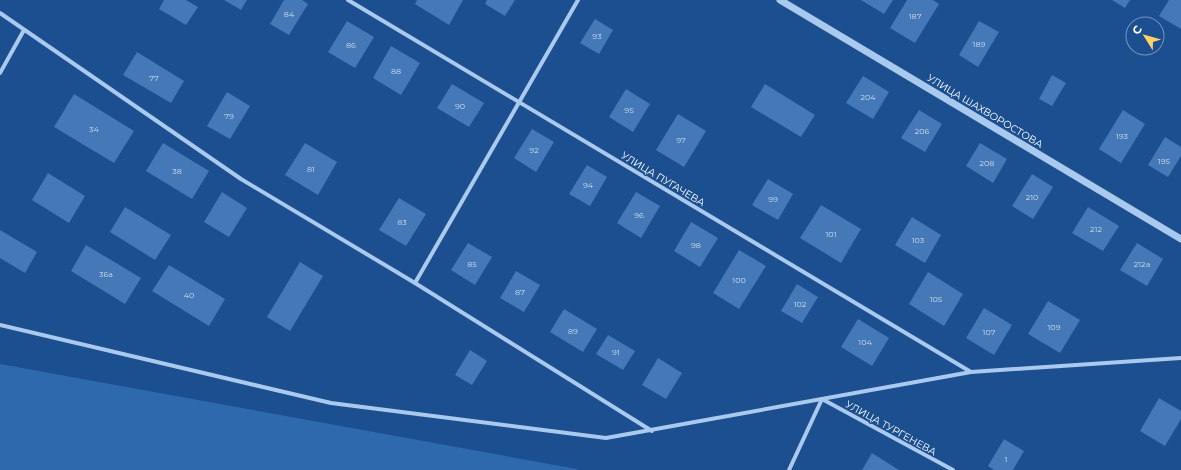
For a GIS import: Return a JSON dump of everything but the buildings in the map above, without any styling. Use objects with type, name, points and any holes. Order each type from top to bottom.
[{"type":"street","name":"УЛИЦА ПУГАЧЕВА","points":[[348,0],[971,372]]},
{"type":"street","points":[[415,283],[578,0]]},
{"type":"street","name":"УЛИЦА ШАХВОРОСТОВА","points":[[780,0],[1181,239]]},
{"type":"street","points":[[0,13],[242,179],[415,283],[652,431]]},
{"type":"street","points":[[0,73],[24,30]]},
{"type":"street","points":[[0,325],[331,403],[606,438],[652,431],[971,372],[1181,358]]},
{"type":"street","points":[[789,470],[822,399]]},
{"type":"street","name":"УЛИЦА ТУРГЕНЕВА","points":[[822,399],[953,470]]},
{"type":"shaded area","points":[[0,364],[577,469],[578,470],[0,470]]}]
